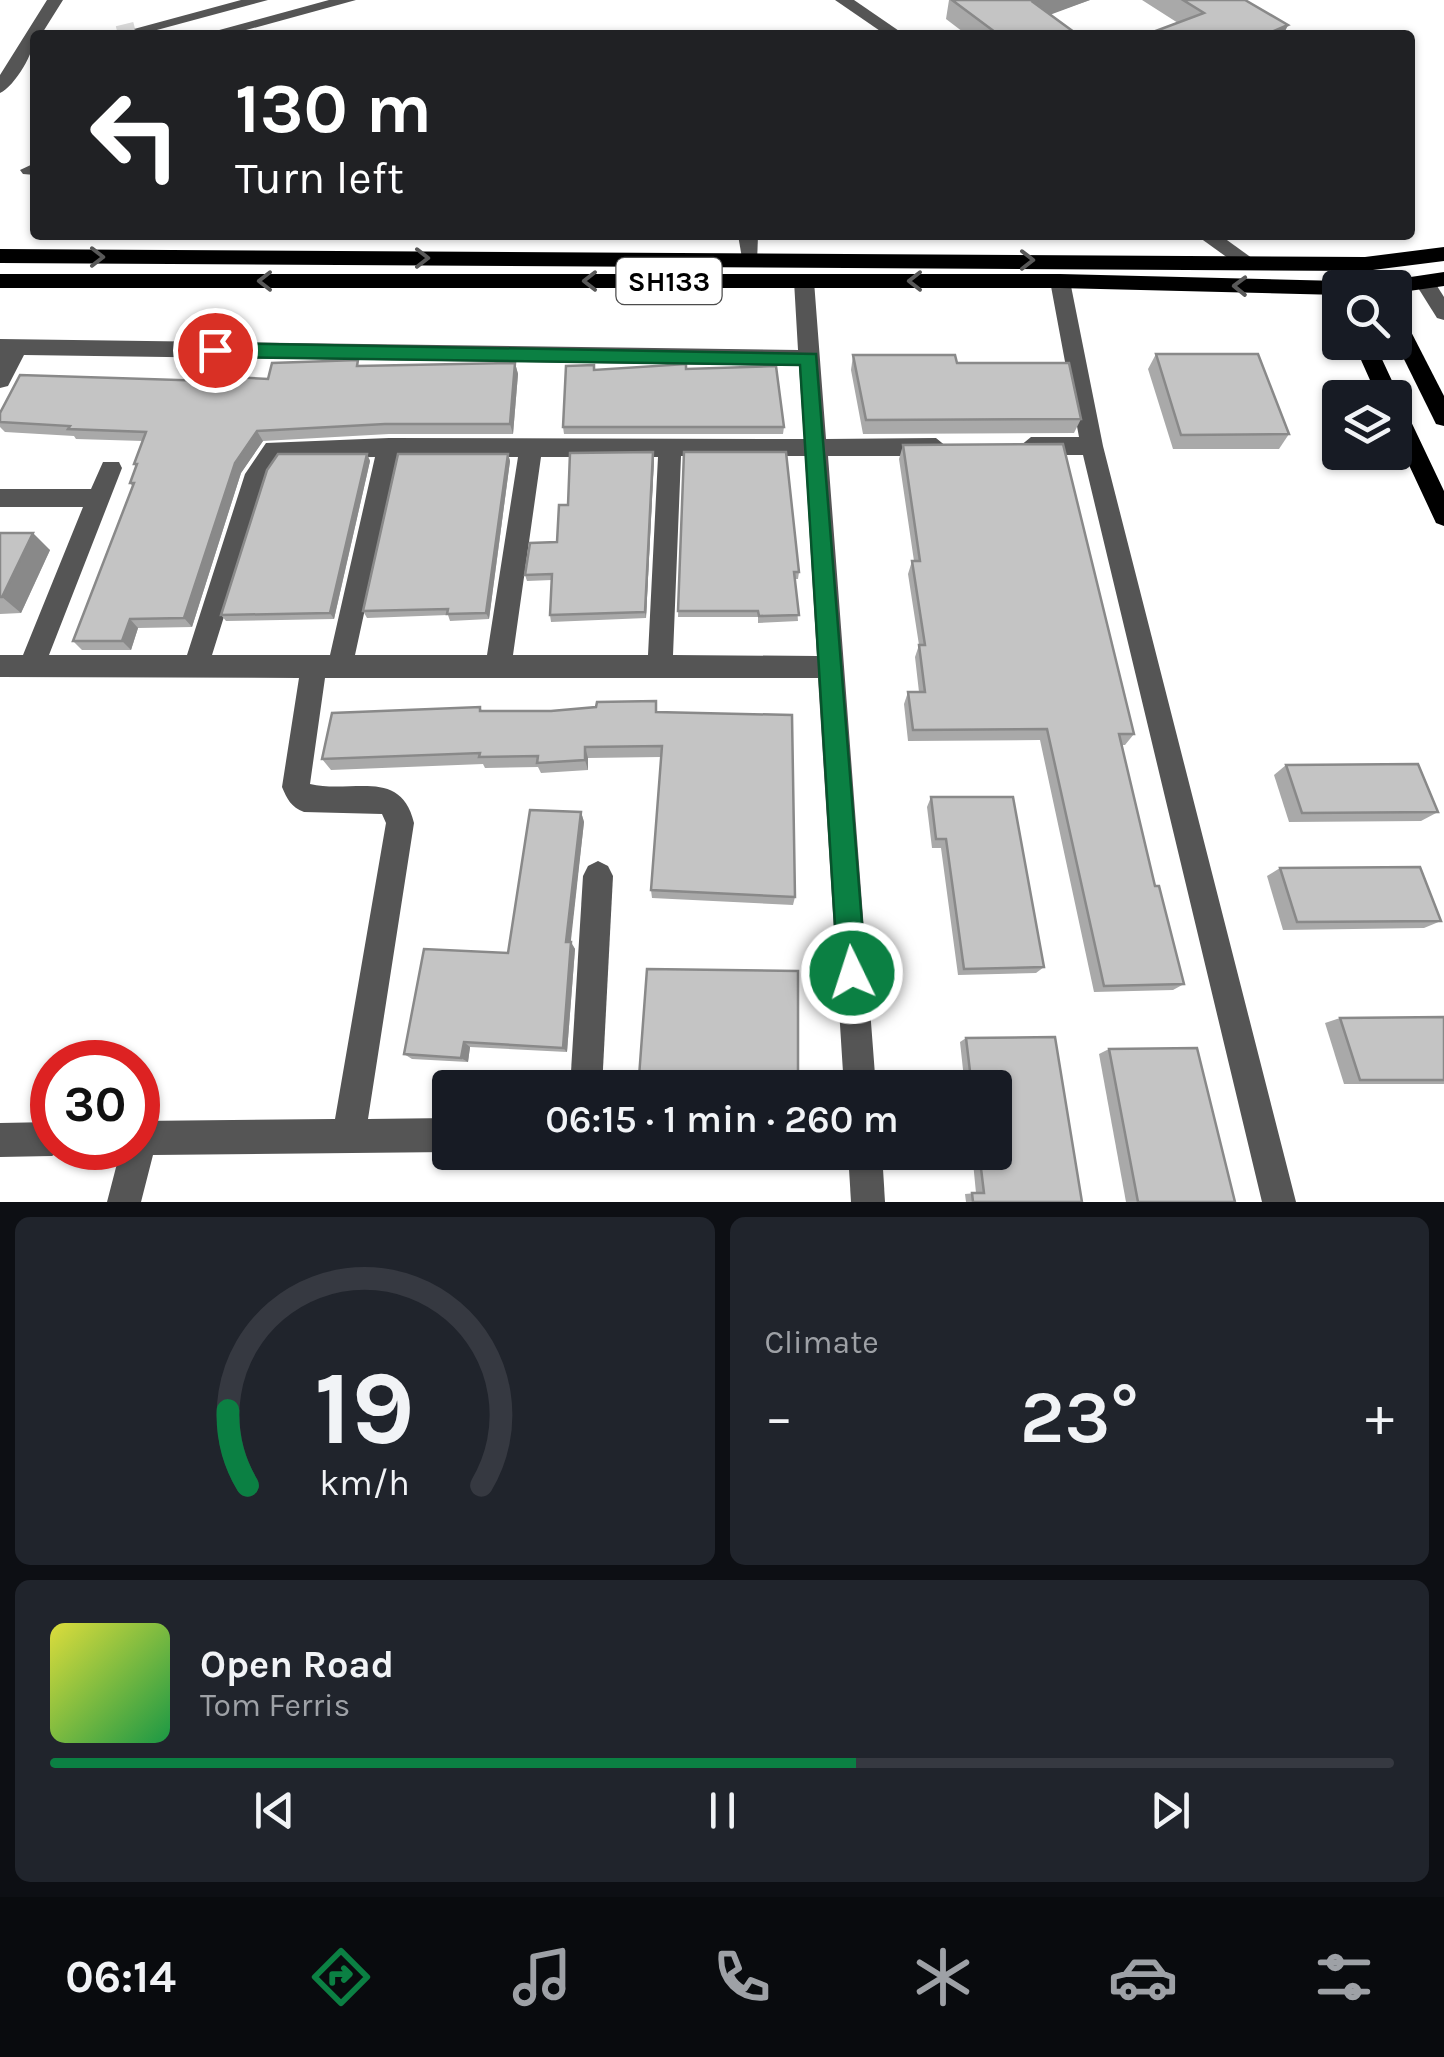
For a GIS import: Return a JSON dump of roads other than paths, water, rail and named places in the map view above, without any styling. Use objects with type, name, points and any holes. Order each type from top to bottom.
[{"type":"main road","points":[[1330,270],[1327,263],[1365,264],[1444,254]]},
{"type":"main road","name":"SH133","points":[[0,256],[1327,263]]},
{"type":"main road","points":[[1365,264],[1369,270]]},
{"type":"main road","name":"SH133","points":[[0,281],[1060,281],[1322,289]]},
{"type":"main road","points":[[1412,354],[1444,418]]},
{"type":"main road","points":[[1412,447],[1444,516]]},
{"type":"street","points":[[40,30],[55,0]]},
{"type":"street","points":[[142,29],[260,0]]},
{"type":"street","points":[[229,30],[348,0]]},
{"type":"street","points":[[843,0],[889,30]]},
{"type":"street","points":[[1,87],[27,57]]},
{"type":"street","points":[[1,87],[30,78]]},
{"type":"street","points":[[748,240],[750,259]]},
{"type":"street","points":[[1214,240],[1246,261]]},
{"type":"street","points":[[804,280],[859,1070]]},
{"type":"street","points":[[1060,281],[1092,446],[1278,1202]]},
{"type":"street","points":[[1434,281],[1444,313]]},
{"type":"street","points":[[0,380],[8,347],[809,358]]},
{"type":"street","points":[[1013,446],[1092,446]]},
{"type":"street","points":[[349,1136],[400,824],[397,810],[388,801],[304,800],[296,786],[388,447]]},
{"type":"street","points":[[196,666],[264,459],[274,449],[954,447]]},
{"type":"street","points":[[498,666],[531,448]]},
{"type":"street","points":[[660,667],[670,448]]},
{"type":"street","points":[[31,666],[111,468]]},
{"type":"street","points":[[0,498],[98,498]]},
{"type":"street","points":[[0,666],[831,667]]},
{"type":"street","points":[[587,1070],[598,876]]},
{"type":"street","points":[[160,1138],[432,1135]]},
{"type":"street","points":[[0,1140],[30,1139]]},
{"type":"street","points":[[124,1202],[132,1170]]},
{"type":"street","points":[[866,1170],[868,1202]]},
{"type":"tunnel","points":[[138,30],[142,29]]}]
